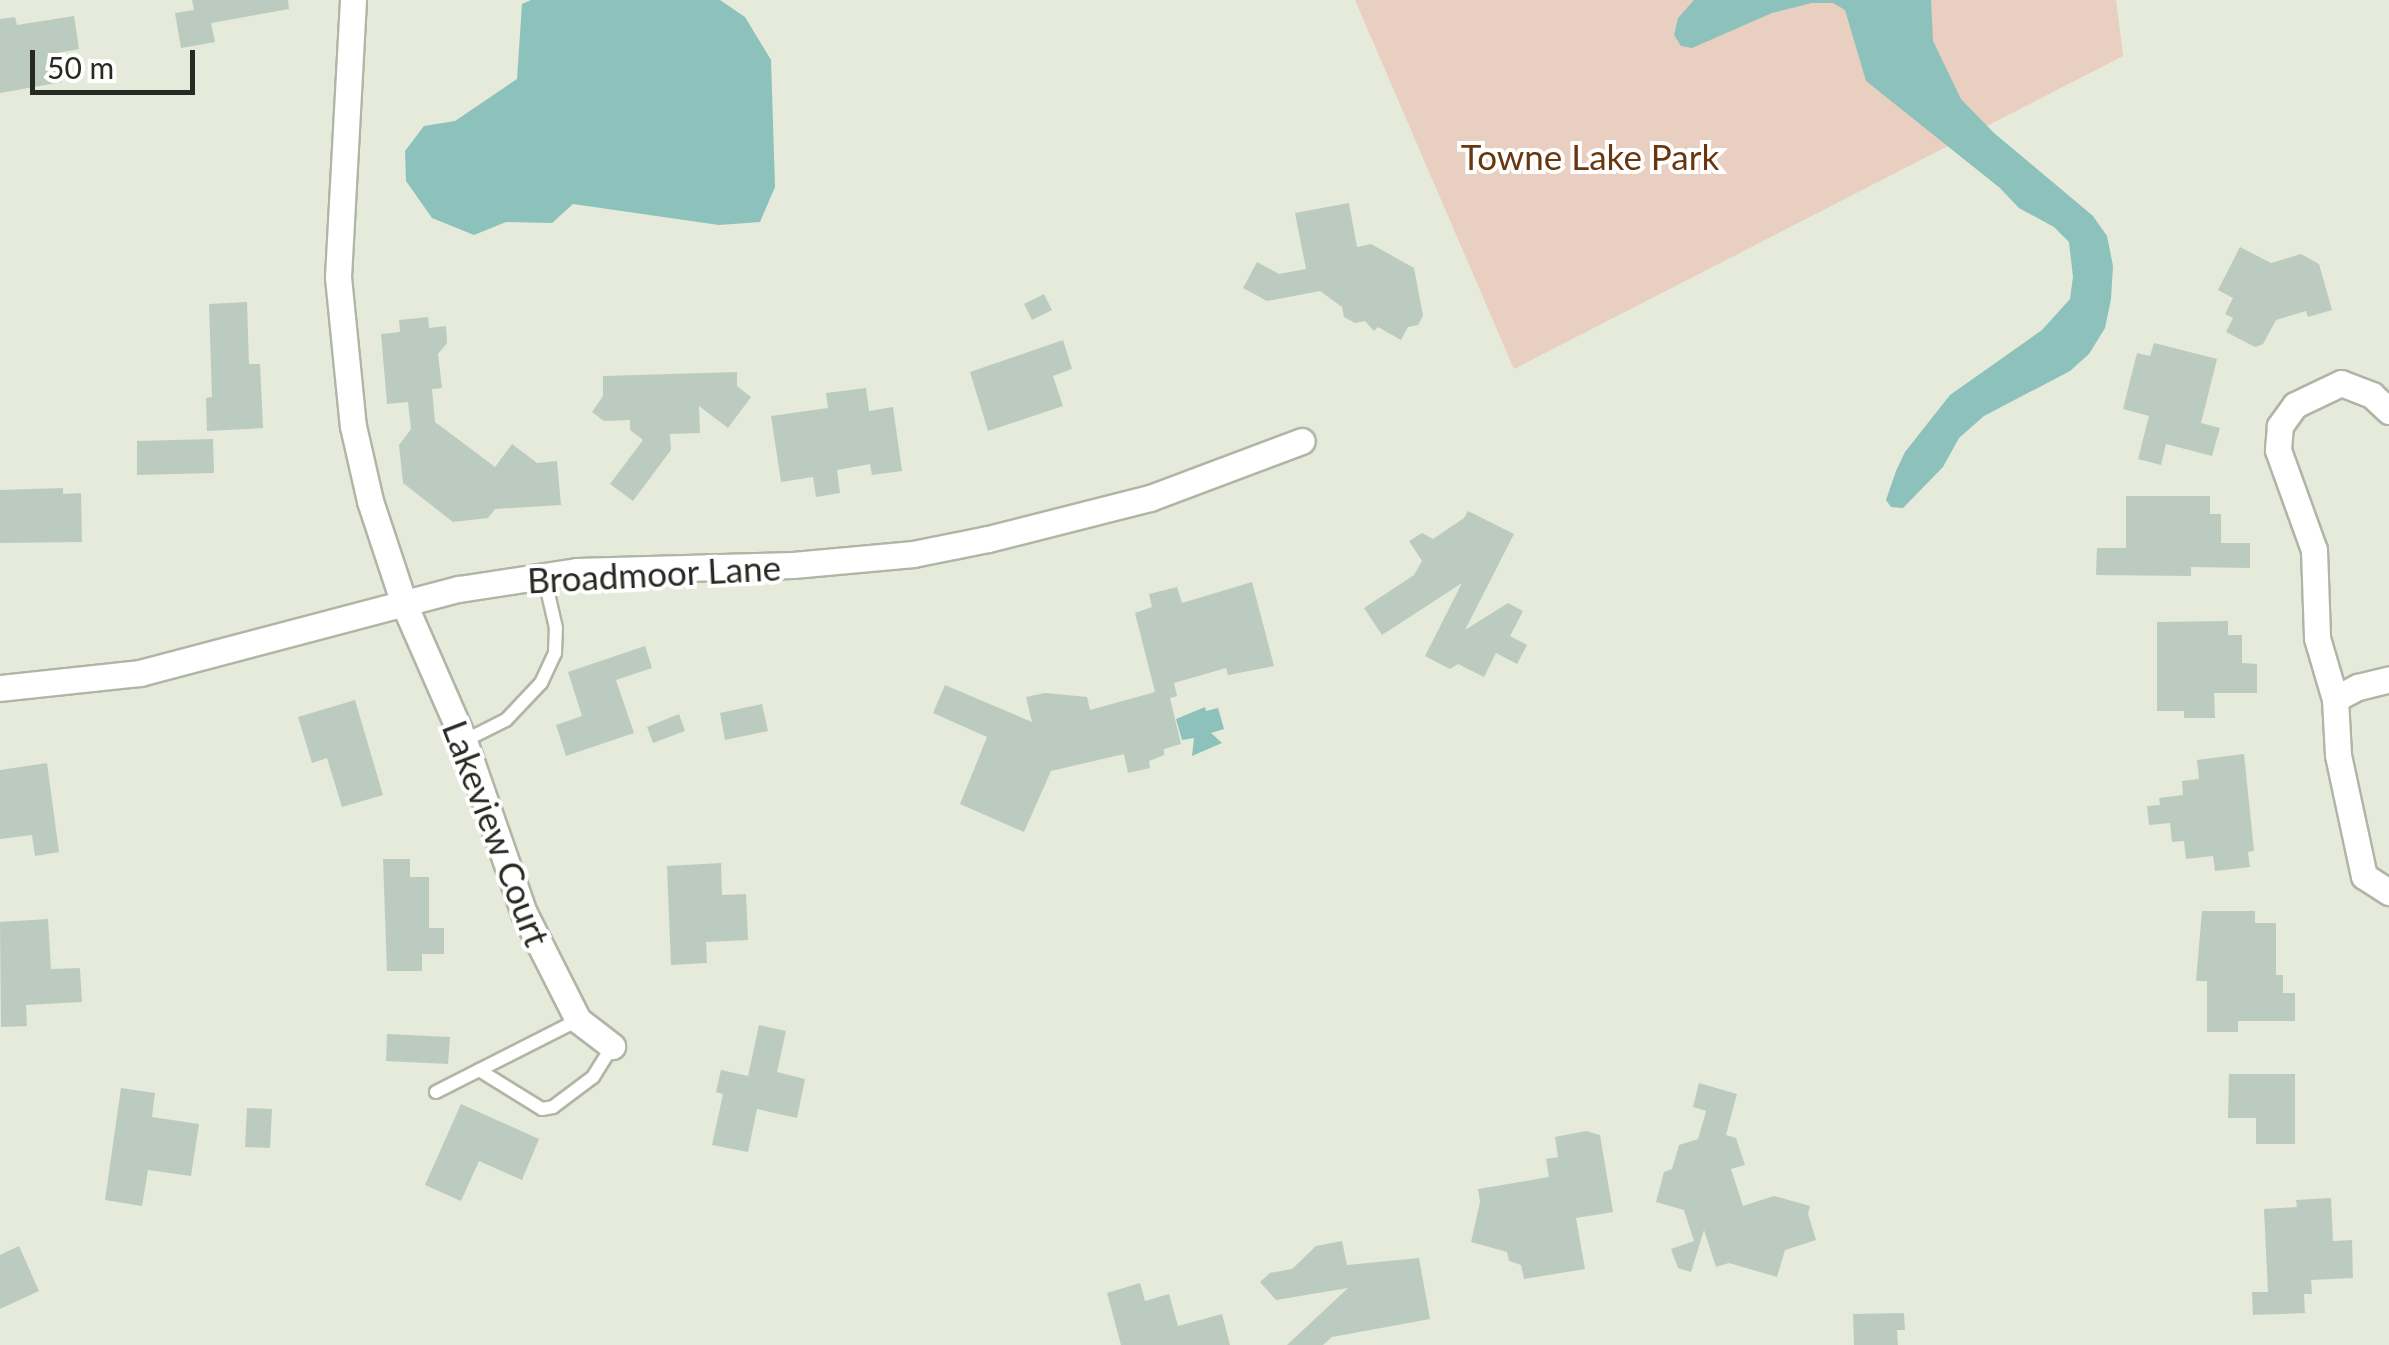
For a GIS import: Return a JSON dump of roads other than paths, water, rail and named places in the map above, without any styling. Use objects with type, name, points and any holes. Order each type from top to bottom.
[{"type":"street","name":"Lakeview Court","points":[[352,0],[339,204],[340,324],[352,426],[370,501],[404,604],[464,741],[524,913],[578,1020],[612,1046]]},
{"type":"street","points":[[2389,411],[2372,396],[2341,383],[2295,405],[2280,426],[2281,466],[2302,511],[2314,550],[2316,638],[2335,699],[2338,754],[2364,876],[2389,892]]},
{"type":"street","name":"Broadmoor Lane","points":[[0,688],[140,672],[459,589],[544,576],[633,567],[793,566],[913,554],[1033,531],[1150,498],[1302,441]]},
{"type":"street","points":[[2335,699],[2358,687],[2389,679]]},
{"type":"lane","points":[[464,741],[506,720],[541,683],[555,653],[556,628],[544,576]]},
{"type":"lane","points":[[436,1092],[578,1020]]},
{"type":"lane","points":[[480,1070],[542,1109],[553,1108],[593,1077],[612,1046]]},
{"type":"water","points":[[531,0],[720,0],[745,17],[771,60],[775,187],[760,222],[719,225],[573,204],[552,223],[506,222],[474,235],[432,218],[406,181],[405,151],[424,126],[455,121],[517,79],[522,4]]},
{"type":"water","points":[[1694,0],[1931,0],[1933,41],[1961,99],[1994,133],[2093,216],[2107,236],[2113,266],[2111,299],[2105,328],[2089,354],[2070,371],[1984,416],[1959,438],[1943,467],[1903,508],[1891,507],[1886,500],[1896,471],[1905,452],[1950,395],[2042,330],[2070,299],[2073,277],[2069,242],[2054,227],[2019,208],[2000,188],[1866,81],[1845,10],[1833,3],[1812,3],[1772,13],[1692,48],[1681,46],[1674,35],[1678,18]]},
{"type":"water","points":[[1205,707],[1206,711],[1218,708],[1224,729],[1211,733],[1222,743],[1192,756],[1194,738],[1182,740],[1176,719]]},
{"type":"park label","name":"Towne Lake Park","points":[[1590,156]]}]
